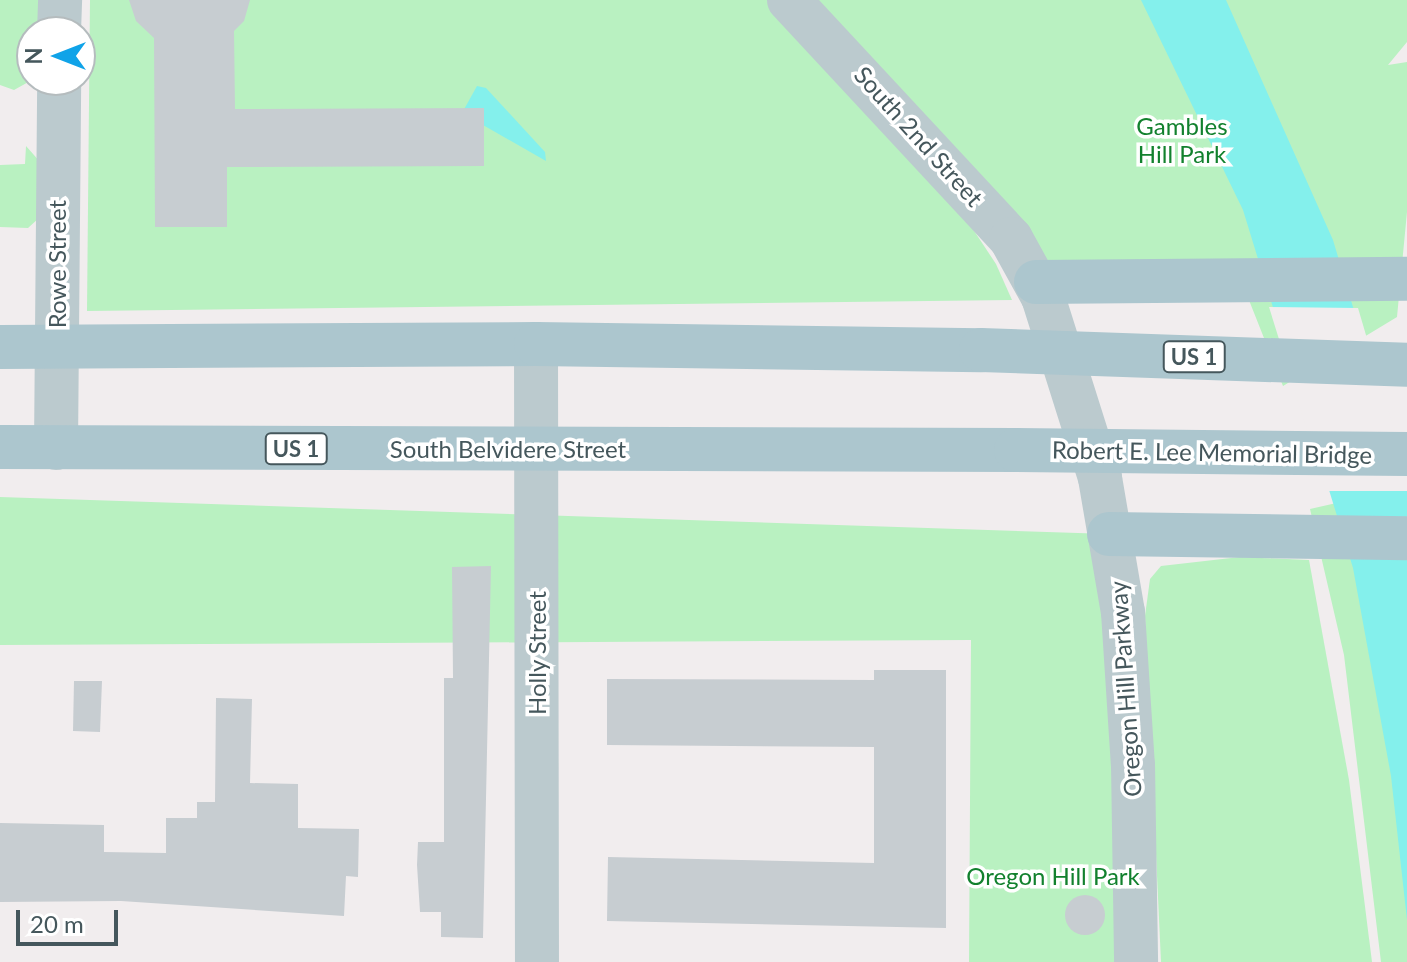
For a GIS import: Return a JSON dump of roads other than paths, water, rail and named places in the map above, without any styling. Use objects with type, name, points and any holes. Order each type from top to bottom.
[{"type":"main road","points":[[1036,282],[1407,279]]},
{"type":"main road","name":"US 1","points":[[0,347],[536,344],[981,350],[1407,365]]},
{"type":"main road","name":"South Belvidere Street","points":[[0,447],[1016,450]]},
{"type":"main road","name":"Robert E. Lee Memorial Bridge","points":[[1016,450],[1407,454]]},
{"type":"main road","points":[[1109,534],[1407,538]]},
{"type":"street","name":"South 2nd Street","points":[[789,0],[1003,229],[1036,282]]},
{"type":"street","name":"Rowe Street","points":[[56,448],[59,96]]},
{"type":"street","name":"Oregon Hill Parkway","points":[[1036,282],[1075,389],[1100,478],[1123,612],[1132,749],[1136,962]]},
{"type":"street","name":"Holly Street","points":[[536,344],[537,962]]},
{"type":"water","points":[[1141,0],[1226,0],[1333,240],[1407,488],[1407,920],[1391,776],[1353,568],[1243,210]]},
{"type":"water","points":[[477,86],[486,88],[545,152],[546,161],[462,113]]},
{"type":"park label","name":"Gambles Hill Park","points":[[1182,140]]},
{"type":"park label","name":"Oregon Hill Park","points":[[1053,876]]}]
